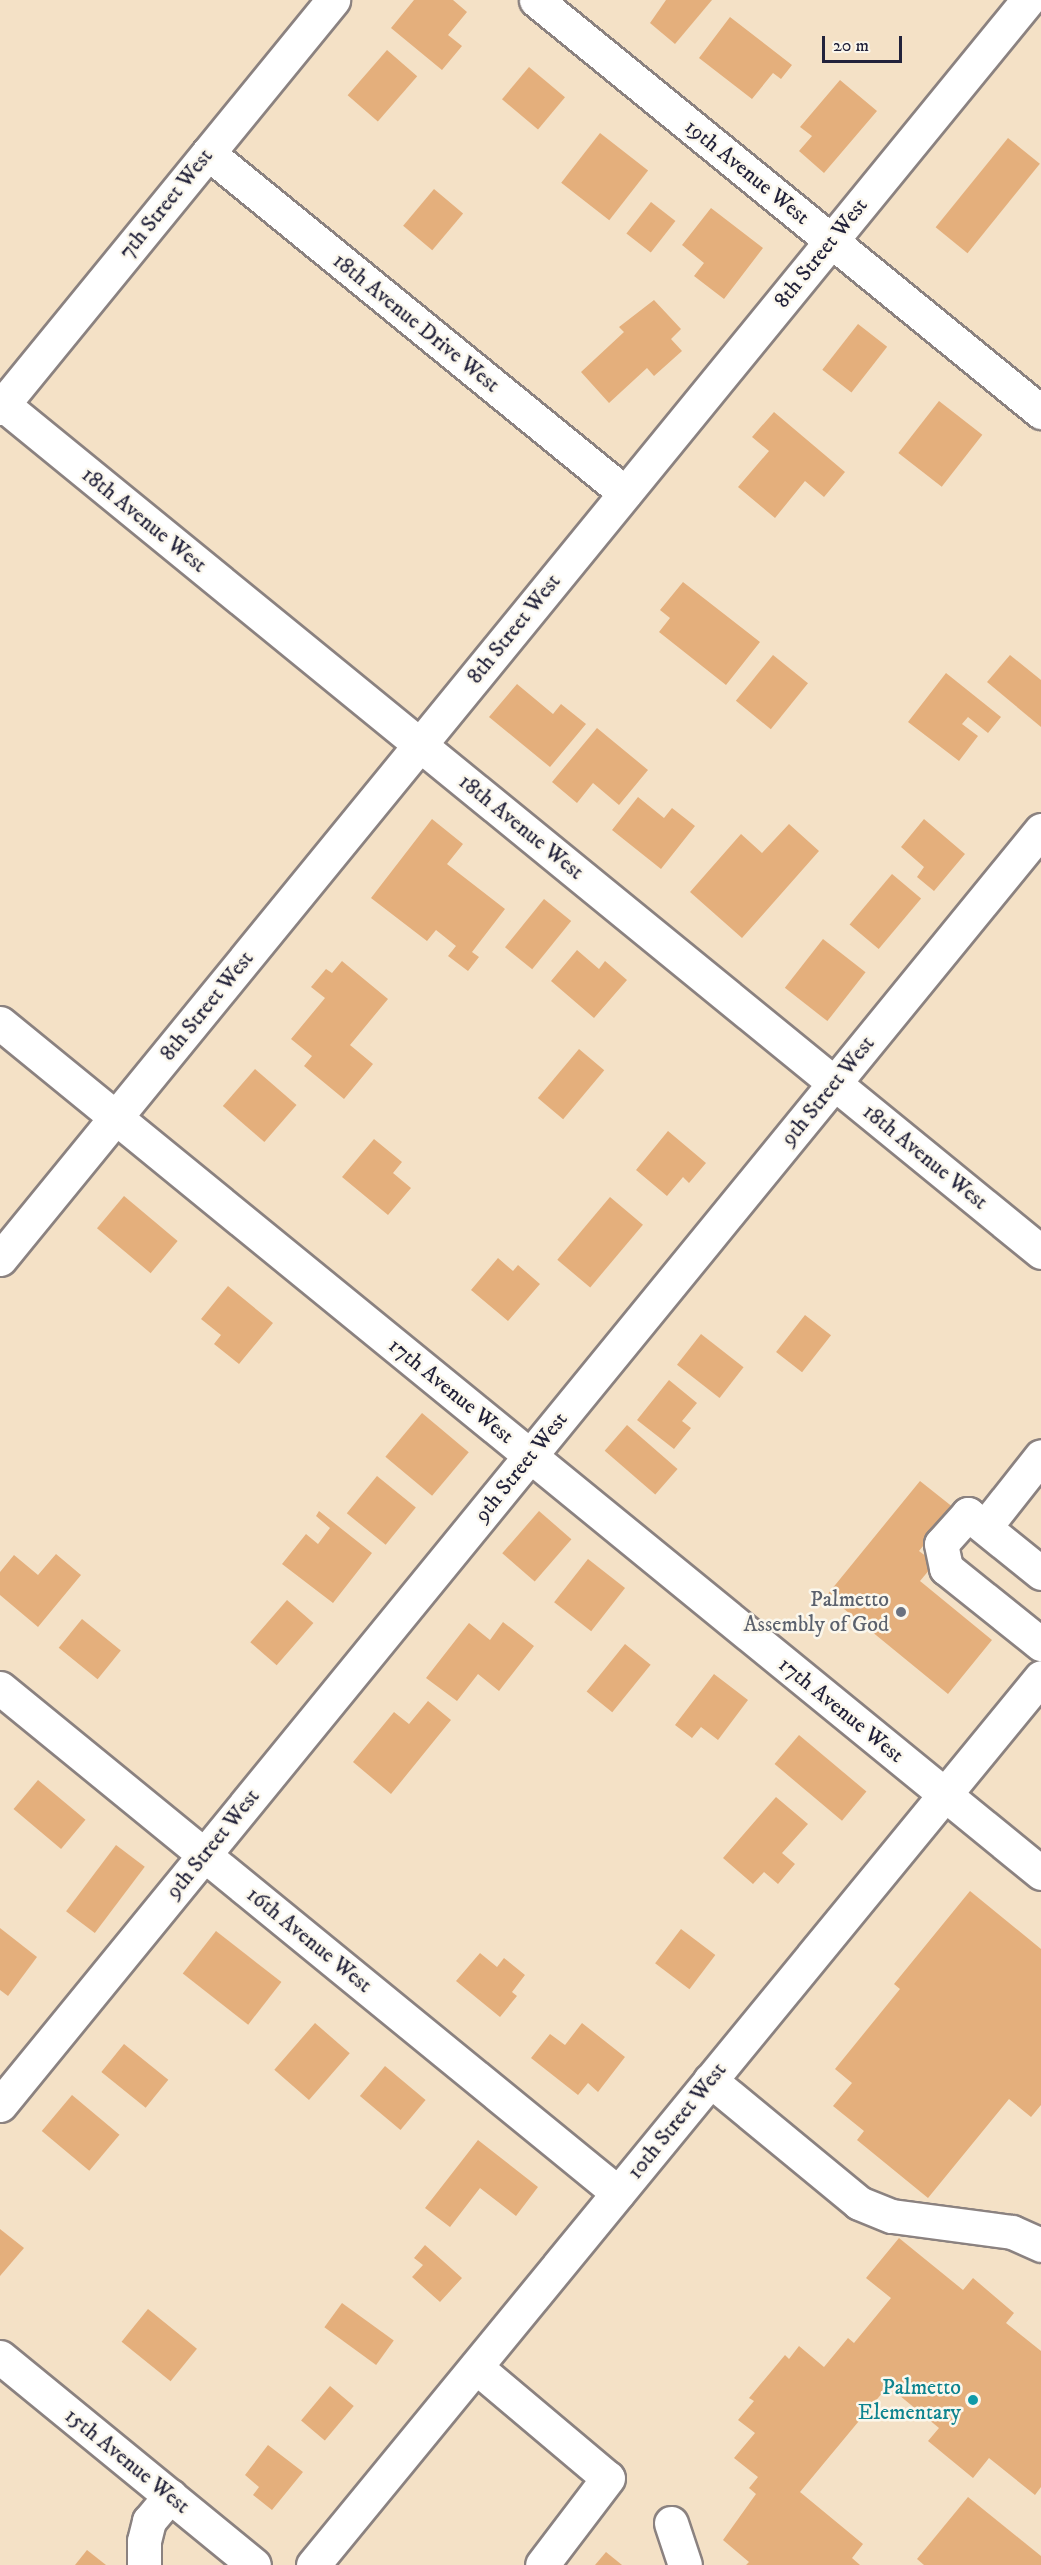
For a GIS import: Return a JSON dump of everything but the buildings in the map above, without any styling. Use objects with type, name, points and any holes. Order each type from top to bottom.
[{"type":"street","name":"7th Street West","points":[[1,405],[333,0]]},
{"type":"street","name":"19th Avenue West","points":[[536,0],[1041,412]]},
{"type":"street","name":"8th Street West","points":[[0,1259],[1028,0]]},
{"type":"street","name":"18th Avenue Drive West","points":[[208,153],[625,494]]},
{"type":"street","name":"18th Avenue West","points":[[1,405],[1041,1252]]},
{"type":"street","name":"9th Street West","points":[[0,2104],[1041,830]]},
{"type":"street","name":"17th Avenue West","points":[[0,1023],[1041,1873]]},
{"type":"street","points":[[985,1527],[1041,1456]]},
{"type":"street","points":[[1040,1570],[968,1514],[941,1544],[946,1568],[1041,1644]]},
{"type":"street","name":"10th Street West","points":[[313,2565],[1041,1677]]},
{"type":"street","name":"16th Avenue West","points":[[0,1688],[618,2193]]},
{"type":"street","points":[[710,2080],[860,2203],[892,2216],[1012,2232],[1041,2245]]},
{"type":"street","name":"15th Avenue West","points":[[0,2357],[255,2565]]},
{"type":"street","points":[[476,2367],[608,2478],[542,2565]]},
{"type":"street","points":[[144,2565],[144,2541],[149,2521],[170,2496]]},
{"type":"street","points":[[671,2523],[685,2565]]},
{"type":"place","name":"Palmetto Assembly of God","points":[[901,1612]]},
{"type":"place","name":"Palmetto Elementary","points":[[973,2400]]}]
